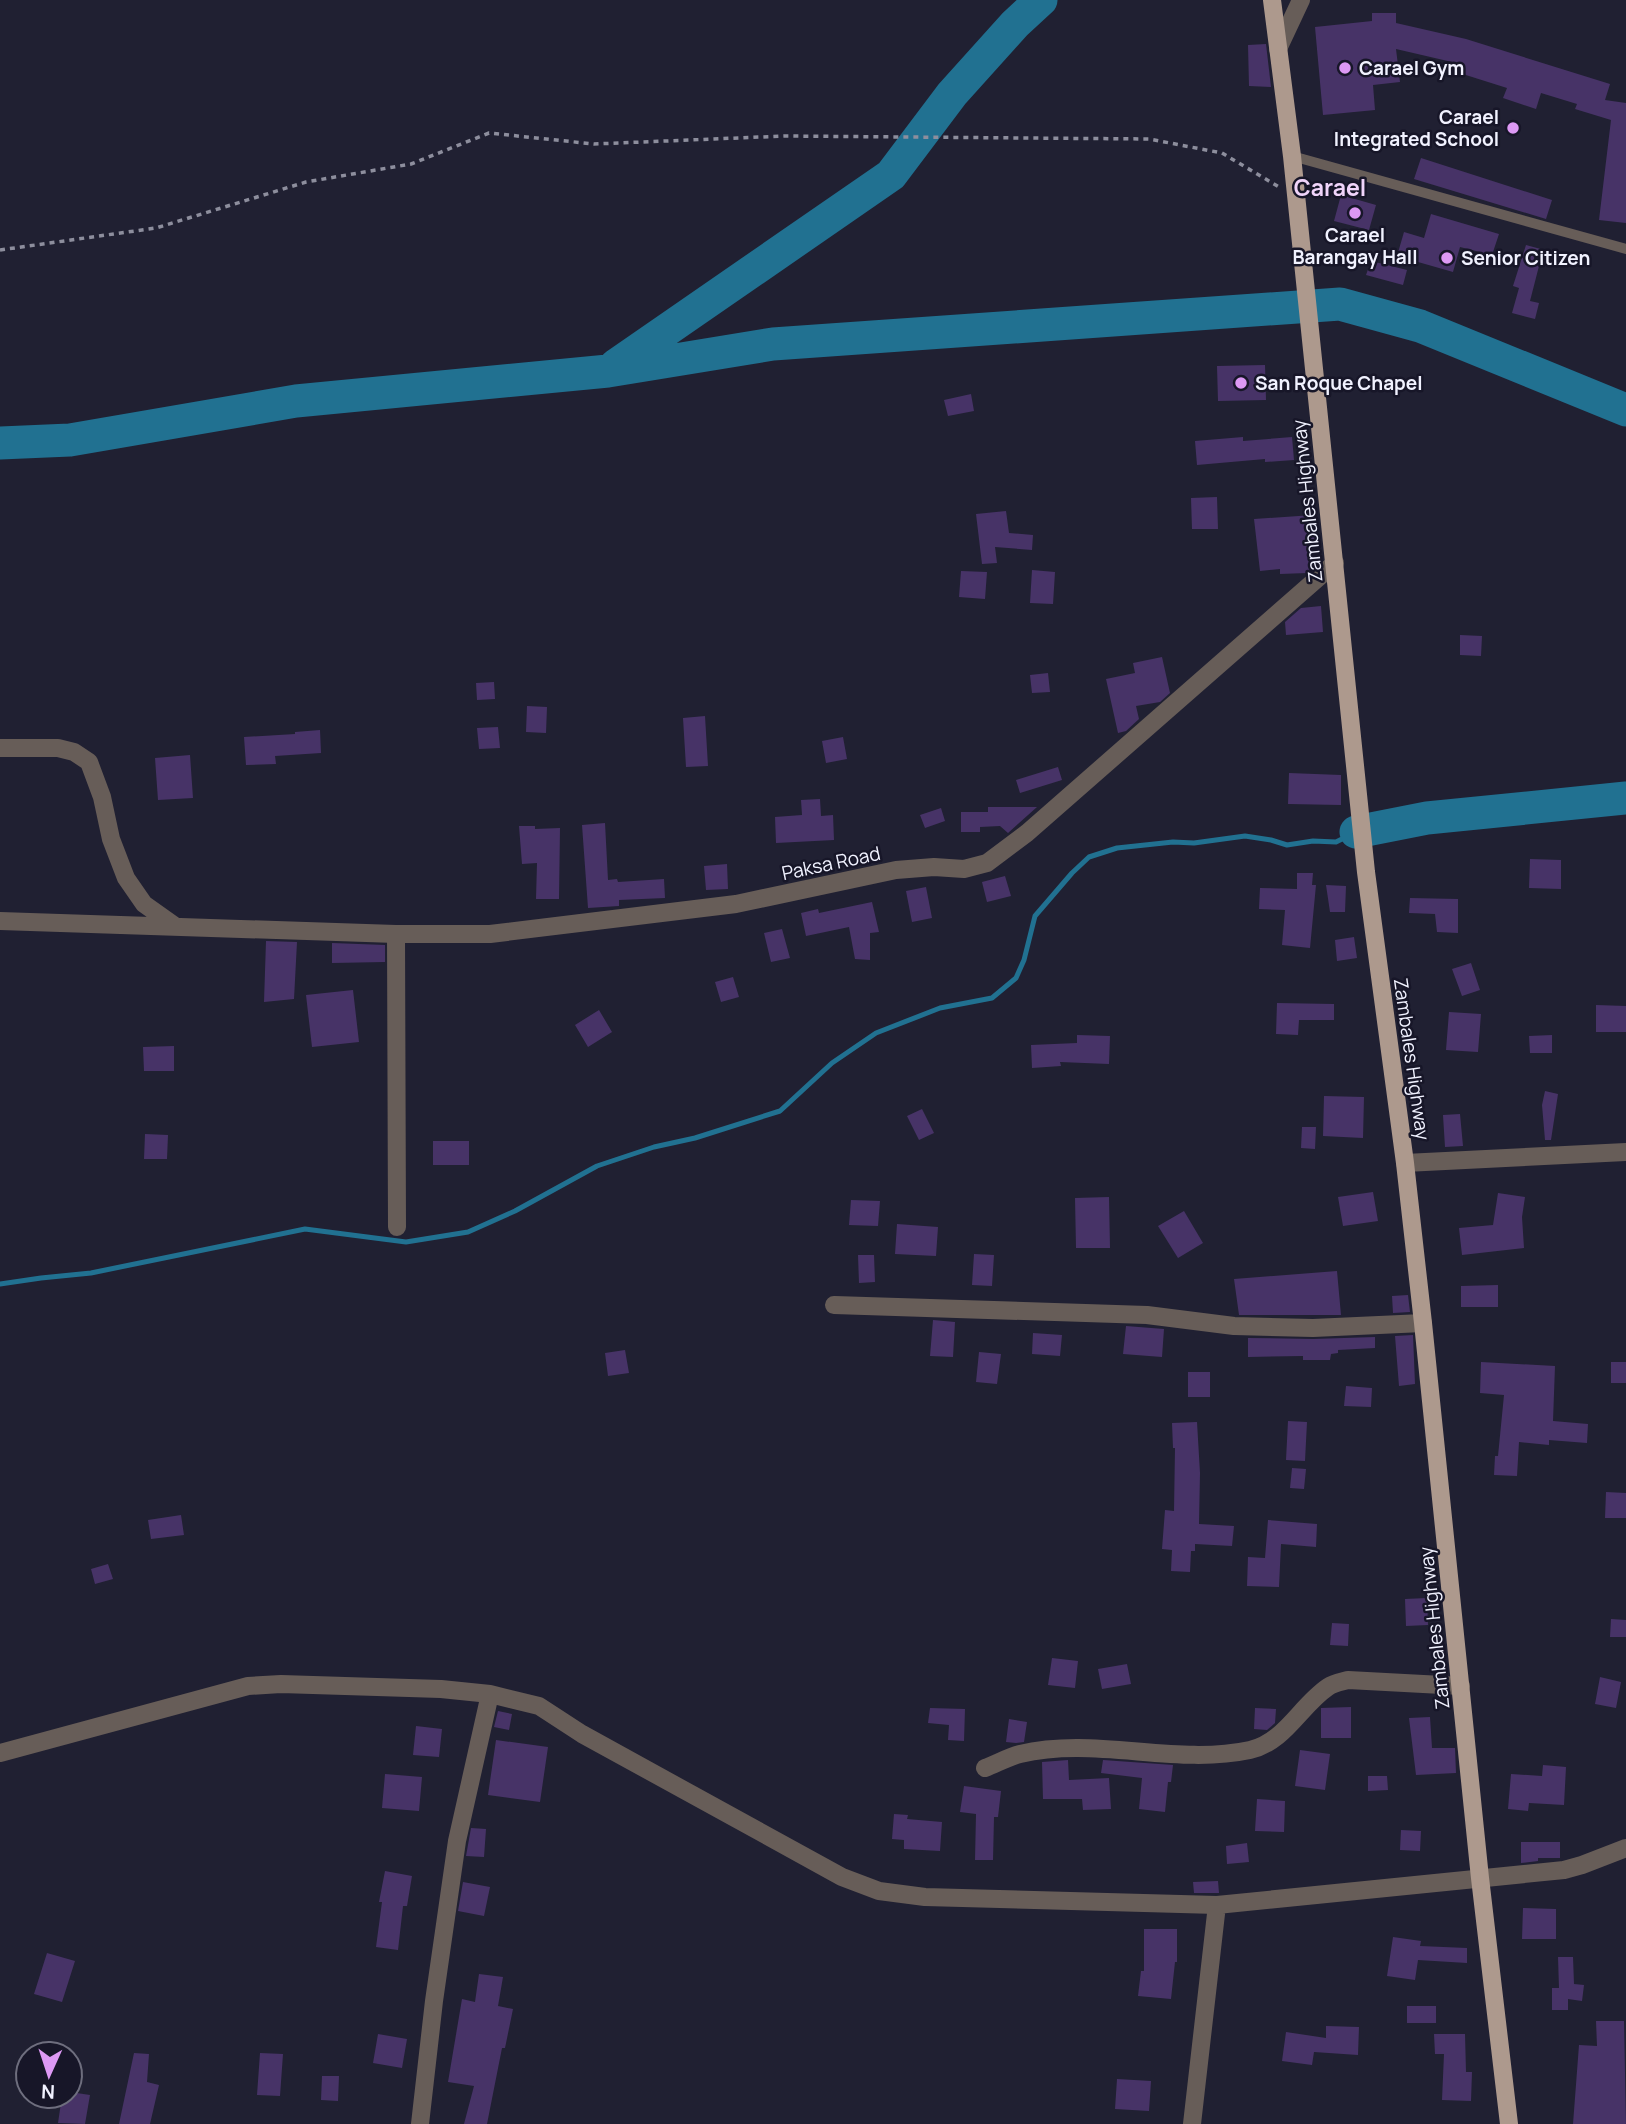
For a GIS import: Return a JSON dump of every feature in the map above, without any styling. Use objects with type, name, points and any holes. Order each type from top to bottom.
[{"type":"main road","name":"Zambales Highway","points":[[1272,0],[1292,156],[1366,872],[1405,1163],[1423,1323],[1480,1878],[1509,2124]]},
{"type":"street","points":[[1278,48],[1301,0]]},
{"type":"street","name":"Paksa Road","points":[[0,921],[396,934],[503,933],[736,904],[896,870],[934,867],[964,869],[987,863],[1027,833],[1335,563]]},
{"type":"street","points":[[0,748],[58,748],[74,752],[89,762],[102,797],[111,839],[126,878],[144,904],[175,926]]},
{"type":"street","points":[[396,934],[397,1227]]},
{"type":"street","points":[[1405,1163],[1626,1152]]},
{"type":"street","points":[[834,1305],[1147,1315],[1234,1326],[1313,1328],[1423,1323]]},
{"type":"street","points":[[985,1768],[1018,1754],[1058,1748],[1225,1755],[1255,1749],[1279,1736],[1321,1692],[1339,1682],[1348,1680],[1461,1686]]},
{"type":"street","points":[[0,1753],[247,1686],[281,1684],[440,1689],[490,1694],[539,1706],[582,1734],[842,1877],[879,1891],[925,1897],[1217,1905],[1564,1870],[1626,1848]]},
{"type":"street","points":[[420,2124],[457,1841],[490,1694]]},
{"type":"street","points":[[1192,2124],[1217,1905]]},
{"type":"lane","points":[[1292,156],[1626,249]]},
{"type":"path","points":[[0,250],[156,228],[306,182],[411,164],[489,133],[594,144],[785,136],[1149,139],[1222,153],[1296,197]]},
{"type":"building","points":[[1372,13],[1396,13],[1396,23],[1466,39],[1610,84],[1605,100],[1626,103],[1626,223],[1599,220],[1611,120],[1575,109],[1577,104],[1541,93],[1536,109],[1503,98],[1507,88],[1450,70],[1452,62],[1396,49],[1400,82],[1373,85],[1375,110],[1323,115],[1315,27],[1372,21]]},
{"type":"building","points":[[1266,44],[1271,87],[1249,86],[1248,45]]},
{"type":"building","points":[[1421,158],[1552,200],[1546,219],[1414,179]]},
{"type":"building","name":"Carael Barangay Hall","points":[[1341,195],[1376,205],[1369,230],[1334,221]]},
{"type":"building","points":[[1431,214],[1499,234],[1492,255],[1460,247],[1453,272],[1397,256],[1404,232],[1424,238]]},
{"type":"building","points":[[1526,245],[1548,251],[1544,267],[1539,266],[1530,301],[1539,303],[1535,319],[1512,313],[1519,288],[1513,286]]},
{"type":"building","points":[[1371,261],[1407,270],[1403,285],[1366,275]]},
{"type":"building","name":"San Roque Chapel","points":[[1265,365],[1266,400],[1218,401],[1217,366]]},
{"type":"building","points":[[971,394],[974,411],[948,416],[944,400]]},
{"type":"building","points":[[1243,437],[1243,441],[1292,437],[1294,460],[1265,462],[1265,459],[1197,465],[1195,441]]},
{"type":"building","points":[[1217,497],[1218,529],[1192,529],[1191,498]]},
{"type":"building","points":[[1006,511],[1009,533],[1033,535],[1032,550],[995,547],[997,563],[982,564],[976,514]]},
{"type":"building","points":[[1313,515],[1317,564],[1307,573],[1280,574],[1280,569],[1260,571],[1254,519]]},
{"type":"building","points":[[1032,570],[1055,572],[1053,604],[1030,603]]},
{"type":"building","points":[[961,571],[987,572],[985,599],[959,597]]},
{"type":"building","points":[[1321,606],[1323,632],[1286,635],[1285,622],[1301,608]]},
{"type":"building","points":[[1460,635],[1482,636],[1481,656],[1460,655]]},
{"type":"building","points":[[1162,657],[1170,693],[1160,702],[1136,706],[1139,719],[1126,731],[1118,733],[1106,679],[1135,673],[1133,663]]},
{"type":"building","points":[[1048,673],[1050,692],[1032,693],[1030,675]]},
{"type":"building","points":[[494,682],[495,699],[477,700],[476,683]]},
{"type":"building","points":[[527,706],[547,707],[546,733],[526,732]]},
{"type":"building","points":[[705,716],[708,766],[686,767],[683,718]]},
{"type":"building","points":[[498,727],[500,748],[479,749],[477,728]]},
{"type":"building","points":[[320,730],[321,753],[275,756],[276,764],[246,765],[244,737]]},
{"type":"building","points":[[843,737],[847,759],[826,763],[822,741]]},
{"type":"building","points":[[190,755],[193,798],[158,800],[155,758]]},
{"type":"building","points":[[1058,767],[1062,780],[1020,793],[1016,780]]},
{"type":"building","points":[[1289,773],[1341,775],[1341,805],[1288,804]]},
{"type":"building","points":[[820,799],[821,816],[833,815],[834,840],[776,843],[775,817],[802,815],[801,800]]},
{"type":"building","points":[[988,807],[1037,807],[1008,833],[1000,826],[980,827],[980,832],[961,832],[961,812],[988,812]]},
{"type":"building","points":[[941,808],[945,821],[925,828],[920,815]]},
{"type":"building","points":[[605,823],[608,880],[617,879],[618,882],[664,879],[665,898],[619,900],[619,906],[588,908],[582,825]]},
{"type":"building","points":[[519,826],[535,826],[535,829],[560,828],[559,899],[536,899],[537,863],[522,864]]},
{"type":"building","points":[[1530,859],[1561,860],[1561,889],[1529,888]]},
{"type":"building","points":[[727,864],[728,889],[706,890],[704,866]]},
{"type":"building","points":[[1297,873],[1313,873],[1312,885],[1316,885],[1310,948],[1282,945],[1285,910],[1259,909],[1260,888],[1297,889]]},
{"type":"building","points":[[1005,876],[1011,896],[987,902],[982,882]]},
{"type":"building","points":[[1326,885],[1346,886],[1345,912],[1330,912]]},
{"type":"building","points":[[926,887],[932,918],[912,922],[906,891]]},
{"type":"building","points":[[1410,898],[1458,899],[1458,933],[1437,932],[1435,914],[1409,913]]},
{"type":"building","points":[[872,902],[879,932],[870,933],[870,960],[855,959],[849,927],[806,936],[801,913],[818,909],[819,913]]},
{"type":"building","points":[[782,929],[790,958],[771,962],[764,933]]},
{"type":"building","points":[[1354,937],[1357,958],[1337,961],[1335,940]]},
{"type":"building","points":[[266,941],[297,942],[294,999],[264,1002]]},
{"type":"building","points":[[332,943],[385,945],[385,962],[332,963]]},
{"type":"building","points":[[1471,963],[1480,990],[1462,996],[1452,969]]},
{"type":"building","points":[[733,977],[739,997],[721,1002],[715,982]]},
{"type":"building","points":[[353,990],[359,1042],[312,1047],[306,995]]},
{"type":"building","points":[[1277,1003],[1334,1004],[1334,1020],[1299,1020],[1298,1035],[1276,1034]]},
{"type":"building","points":[[1596,1005],[1626,1006],[1626,1032],[1596,1032]]},
{"type":"building","points":[[599,1010],[612,1032],[588,1047],[575,1025]]},
{"type":"building","points":[[1449,1012],[1481,1014],[1478,1052],[1446,1050]]},
{"type":"building","points":[[1077,1035],[1110,1036],[1109,1064],[1060,1062],[1061,1066],[1032,1068],[1031,1045],[1077,1043]]},
{"type":"building","points":[[1552,1035],[1552,1053],[1530,1053],[1529,1036]]},
{"type":"building","points":[[174,1046],[174,1071],[144,1071],[143,1047]]},
{"type":"building","points":[[1545,1091],[1558,1094],[1551,1140],[1545,1140],[1542,1105]]},
{"type":"building","points":[[1324,1096],[1364,1097],[1363,1138],[1323,1136]]},
{"type":"building","points":[[922,1109],[934,1133],[919,1140],[907,1116]]},
{"type":"building","points":[[1460,1114],[1463,1146],[1445,1147],[1443,1115]]},
{"type":"building","points":[[1302,1127],[1316,1127],[1315,1149],[1301,1148]]},
{"type":"building","points":[[145,1134],[168,1135],[167,1159],[144,1159]]},
{"type":"building","points":[[433,1141],[469,1141],[469,1165],[433,1165]]},
{"type":"building","points":[[1373,1192],[1378,1221],[1343,1226],[1338,1197]]},
{"type":"building","points":[[1498,1193],[1525,1197],[1522,1217],[1524,1248],[1462,1255],[1459,1228],[1493,1225]]},
{"type":"building","points":[[1109,1197],[1110,1248],[1076,1248],[1075,1198]]},
{"type":"building","points":[[851,1200],[880,1201],[878,1226],[849,1225]]},
{"type":"building","points":[[1184,1211],[1203,1243],[1178,1258],[1158,1226]]},
{"type":"building","points":[[897,1224],[938,1227],[936,1256],[895,1254]]},
{"type":"building","points":[[974,1254],[994,1255],[992,1286],[972,1285]]},
{"type":"building","points":[[858,1255],[874,1255],[875,1282],[859,1283]]},
{"type":"building","points":[[1337,1271],[1341,1315],[1239,1315],[1234,1279]]},
{"type":"building","points":[[1498,1285],[1498,1307],[1461,1307],[1461,1286]]},
{"type":"building","points":[[1408,1295],[1410,1312],[1393,1313],[1392,1296]]},
{"type":"building","points":[[933,1320],[955,1322],[953,1357],[930,1356]]},
{"type":"building","points":[[1126,1326],[1164,1329],[1162,1357],[1123,1354]]},
{"type":"building","points":[[1033,1333],[1062,1335],[1060,1356],[1032,1354]]},
{"type":"building","points":[[1413,1335],[1415,1384],[1399,1386],[1395,1336]]},
{"type":"building","points":[[1375,1337],[1375,1348],[1338,1350],[1338,1353],[1331,1354],[1330,1360],[1303,1360],[1303,1356],[1248,1357],[1248,1338]]},
{"type":"building","points":[[625,1350],[629,1373],[608,1376],[605,1353]]},
{"type":"building","points":[[979,1352],[1001,1354],[997,1384],[976,1382]]},
{"type":"building","points":[[1481,1362],[1555,1366],[1553,1421],[1588,1424],[1587,1443],[1549,1440],[1549,1445],[1519,1442],[1517,1476],[1494,1475],[1504,1395],[1480,1393]]},
{"type":"building","points":[[1611,1362],[1626,1362],[1626,1383],[1611,1383]]},
{"type":"building","points":[[1188,1372],[1210,1372],[1210,1397],[1188,1397]]},
{"type":"building","points":[[1346,1386],[1372,1388],[1371,1407],[1344,1406]]},
{"type":"building","points":[[1288,1421],[1307,1422],[1305,1461],[1286,1460]]},
{"type":"building","points":[[1197,1422],[1199,1524],[1234,1526],[1232,1546],[1195,1544],[1195,1551],[1191,1551],[1190,1572],[1171,1571],[1172,1550],[1162,1549],[1165,1510],[1174,1511],[1175,1448],[1172,1423]]},
{"type":"building","points":[[1292,1468],[1306,1469],[1304,1489],[1290,1488]]},
{"type":"building","points":[[1606,1492],[1626,1493],[1626,1518],[1605,1518]]},
{"type":"building","points":[[181,1515],[184,1535],[151,1539],[148,1520]]},
{"type":"building","points":[[1268,1520],[1317,1524],[1316,1547],[1281,1544],[1279,1587],[1247,1586],[1248,1557],[1265,1558]]},
{"type":"building","points":[[108,1564],[113,1579],[95,1584],[91,1569]]},
{"type":"building","points":[[1427,1598],[1428,1625],[1406,1626],[1405,1599]]},
{"type":"building","points":[[1611,1619],[1626,1620],[1626,1637],[1610,1637]]},
{"type":"building","points":[[1332,1623],[1349,1624],[1348,1646],[1330,1645]]},
{"type":"building","points":[[1052,1658],[1078,1661],[1075,1688],[1048,1685]]},
{"type":"building","points":[[1127,1664],[1131,1684],[1102,1689],[1098,1669]]},
{"type":"building","points":[[1600,1677],[1621,1682],[1616,1708],[1595,1704]]},
{"type":"building","points":[[1351,1707],[1351,1738],[1321,1738],[1321,1708]]},
{"type":"building","points":[[930,1708],[965,1709],[964,1741],[948,1740],[949,1725],[928,1723]]},
{"type":"building","points":[[1255,1708],[1276,1709],[1275,1723],[1267,1730],[1254,1729]]},
{"type":"building","points":[[498,1711],[512,1714],[509,1730],[494,1727]]},
{"type":"building","points":[[1430,1717],[1432,1748],[1455,1748],[1456,1773],[1416,1775],[1409,1718]]},
{"type":"building","points":[[1009,1719],[1027,1722],[1024,1742],[1006,1742]]},
{"type":"building","points":[[416,1726],[442,1729],[439,1757],[413,1755]]},
{"type":"building","points":[[496,1740],[548,1747],[540,1802],[488,1795]]},
{"type":"building","points":[[1300,1750],[1330,1754],[1325,1790],[1295,1786]]},
{"type":"building","points":[[1068,1760],[1069,1780],[1109,1778],[1111,1809],[1083,1810],[1082,1799],[1043,1799],[1042,1762]]},
{"type":"building","points":[[1103,1760],[1173,1765],[1165,1812],[1139,1809],[1142,1778],[1101,1773]]},
{"type":"building","points":[[1543,1765],[1566,1767],[1564,1805],[1529,1803],[1528,1811],[1508,1809],[1511,1774],[1542,1776]]},
{"type":"building","points":[[385,1774],[422,1777],[419,1811],[382,1808]]},
{"type":"building","points":[[1368,1776],[1387,1776],[1388,1790],[1368,1791]]},
{"type":"building","points":[[964,1786],[1001,1791],[998,1817],[994,1817],[993,1860],[975,1860],[976,1814],[960,1812]]},
{"type":"building","points":[[1257,1799],[1285,1801],[1284,1832],[1255,1831]]},
{"type":"building","points":[[894,1814],[908,1815],[907,1819],[942,1822],[940,1851],[904,1849],[904,1840],[892,1839]]},
{"type":"building","points":[[471,1828],[486,1829],[484,1857],[466,1856]]},
{"type":"building","points":[[1401,1830],[1421,1831],[1420,1851],[1400,1850]]},
{"type":"building","points":[[1521,1842],[1560,1842],[1560,1858],[1538,1858],[1538,1861],[1521,1863]]},
{"type":"building","points":[[1247,1843],[1249,1862],[1227,1864],[1226,1846]]},
{"type":"building","points":[[385,1871],[412,1876],[407,1906],[403,1906],[398,1950],[376,1947],[382,1902],[379,1902]]},
{"type":"building","points":[[1218,1881],[1219,1893],[1194,1893],[1193,1882]]},
{"type":"building","points":[[463,1882],[490,1887],[484,1916],[458,1911]]},
{"type":"building","points":[[1523,1908],[1556,1909],[1556,1939],[1522,1939]]},
{"type":"building","points":[[1144,1929],[1177,1929],[1177,1962],[1171,1999],[1138,1996],[1141,1971],[1144,1971]]},
{"type":"building","points":[[1393,1937],[1421,1941],[1420,1946],[1467,1948],[1467,1963],[1418,1960],[1415,1980],[1387,1976]]},
{"type":"building","points":[[47,1953],[75,1961],[62,2002],[34,1994]]},
{"type":"building","points":[[1558,1957],[1573,1957],[1574,1984],[1584,1985],[1582,2001],[1568,1999],[1568,2010],[1552,2010],[1552,1988],[1559,1988]]},
{"type":"building","points":[[479,1974],[503,1977],[498,2006],[513,2009],[505,2048],[502,2048],[487,2124],[464,2124],[474,2086],[448,2082],[462,1999],[475,2002]]},
{"type":"building","points":[[1407,2006],[1436,2006],[1436,2023],[1407,2023]]},
{"type":"building","points":[[1596,2021],[1624,2021],[1626,2124],[1573,2124],[1579,2045],[1597,2046]]},
{"type":"building","points":[[1326,2026],[1359,2027],[1358,2055],[1314,2052],[1312,2065],[1282,2061],[1286,2032],[1326,2038]]},
{"type":"building","points":[[378,2034],[407,2039],[402,2068],[373,2063]]},
{"type":"building","points":[[1434,2034],[1465,2034],[1466,2072],[1472,2072],[1471,2101],[1442,2100],[1444,2054],[1435,2054]]},
{"type":"building","points":[[134,2053],[149,2054],[147,2082],[159,2085],[150,2124],[119,2124]]},
{"type":"building","points":[[260,2053],[283,2054],[280,2096],[257,2095]]},
{"type":"building","points":[[322,2076],[339,2076],[338,2101],[321,2100]]},
{"type":"building","points":[[1117,2079],[1151,2081],[1149,2111],[1115,2109]]},
{"type":"building","points":[[84,2094],[90,2095],[85,2124],[58,2123],[60,2110],[84,2110]]},
{"type":"waterway","points":[[616,365],[891,175],[952,94],[1015,24],[1041,0]]},
{"type":"waterway","points":[[0,443],[70,440],[296,401],[608,371],[773,344],[1340,304],[1420,326],[1626,410]]},
{"type":"waterway","points":[[1356,832],[1427,818],[1626,798]]},
{"type":"waterway","points":[[0,1284],[91,1273],[305,1229],[406,1242],[468,1232],[515,1211],[597,1166],[780,1111],[832,1063],[876,1033],[940,1008],[992,998],[1016,978],[1024,960],[1035,916],[1089,857],[1117,848],[1173,842],[1194,843],[1245,836],[1287,845],[1313,841],[1336,842],[1356,832]]},
{"type":"place","name":"Carael Gym","points":[[1345,68]]},
{"type":"place","name":"Carael Integrated School","points":[[1513,128]]},
{"type":"place","name":"Carael Barangay Hall","points":[[1355,213]]},
{"type":"place","name":"Senior Citizen","points":[[1447,258]]},
{"type":"place","name":"San Roque Chapel","points":[[1241,383]]},
{"type":"district","name":"Carael","points":[[1330,188]]}]
